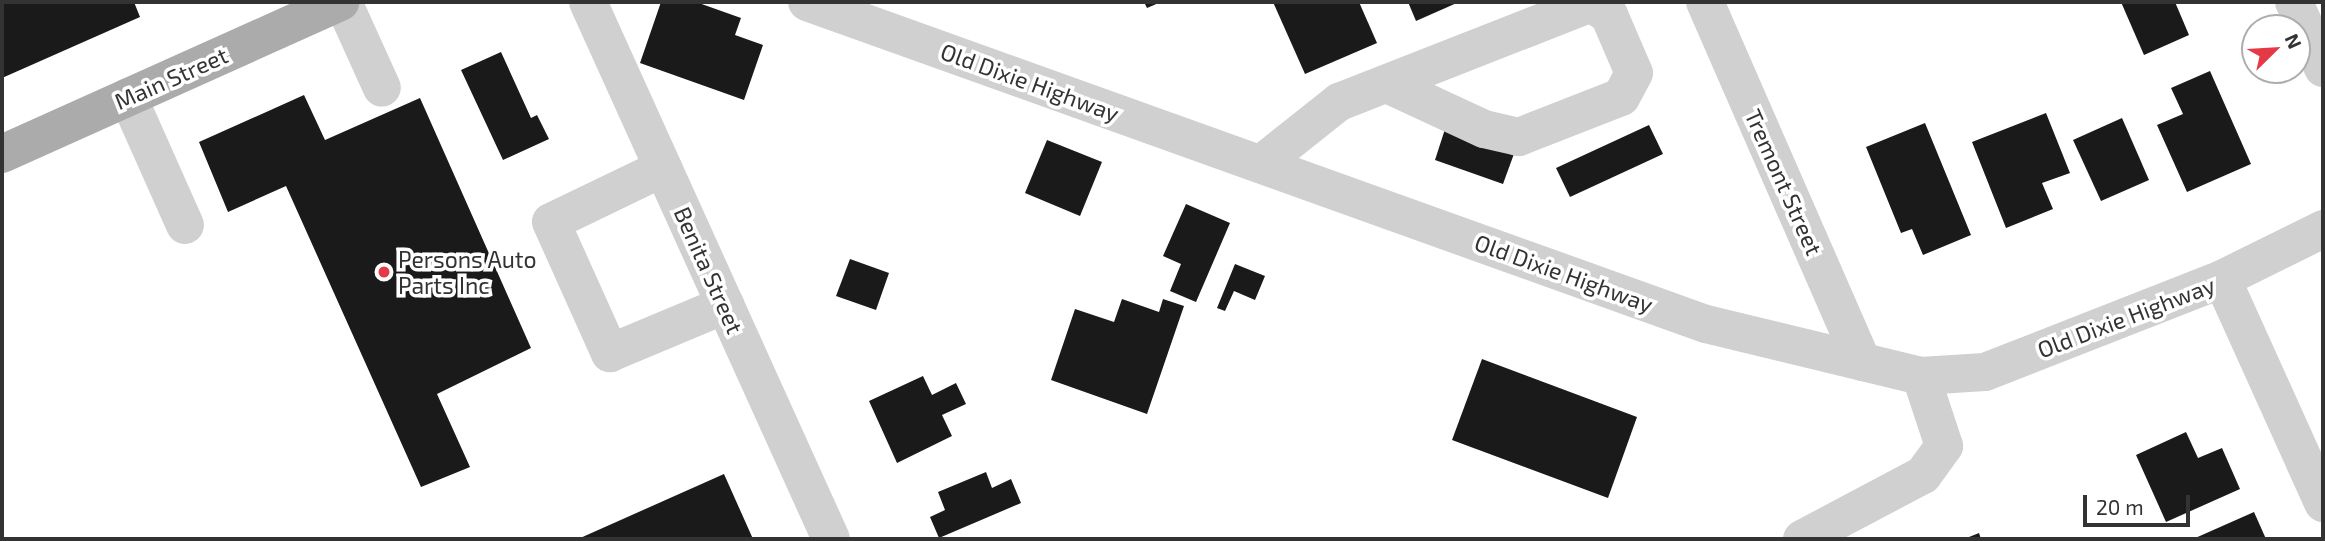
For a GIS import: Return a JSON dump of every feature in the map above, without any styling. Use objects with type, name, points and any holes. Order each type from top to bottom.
[{"type":"main road","name":"Main Street","points":[[2,154],[322,6]]},
{"type":"street","name":"Benita Street","points":[[588,2],[831,539]]},
{"type":"street","name":"Old Dixie Highway","points":[[807,2],[1706,324],[1921,376],[1985,372],[2222,279],[2323,229]]},
{"type":"street","name":"Tremont Street","points":[[1705,2],[1862,362]]},
{"type":"street","points":[[2294,2],[2323,68]]},
{"type":"street","points":[[1261,164],[1339,102],[1591,3],[1609,15],[1634,73],[1621,97],[1519,137],[1484,130],[1387,84]]},
{"type":"street","points":[[322,6],[383,88]]},
{"type":"street","points":[[128,97],[185,225]]},
{"type":"street","points":[[663,168],[551,222],[610,354],[725,305]]},
{"type":"street","points":[[2222,279],[2323,503]]},
{"type":"street","points":[[1802,539],[1841,531],[1923,475],[1944,446],[1921,376]]},
{"type":"building","points":[[2,2],[134,2],[140,17],[2,78]]},
{"type":"building","points":[[661,2],[696,2],[741,18],[735,35],[763,45],[744,100],[640,63]]},
{"type":"building","points":[[1144,2],[1161,2],[1147,8]]},
{"type":"building","points":[[1273,2],[1359,2],[1377,43],[1305,74]]},
{"type":"building","points":[[1408,2],[1459,2],[1416,21]]},
{"type":"building","points":[[2121,2],[2175,2],[2189,35],[2144,55]]},
{"type":"building","points":[[501,52],[531,118],[537,115],[549,139],[503,160],[461,70]]},
{"type":"building","points":[[2210,71],[2251,164],[2187,192],[2157,125],[2183,114],[2171,88]]},
{"type":"building","points":[[304,95],[325,140],[420,98],[531,348],[437,394],[470,467],[421,487],[286,186],[228,212],[199,142]]},
{"type":"building","points":[[2046,113],[2070,173],[2042,183],[2053,209],[2006,228],[1972,142]]},
{"type":"building","points":[[2122,118],[2149,180],[2101,201],[2073,140]]},
{"type":"building","points":[[1925,123],[1971,235],[1923,255],[1912,229],[1901,233],[1866,147]]},
{"type":"building","points":[[1649,125],[1663,154],[1570,197],[1556,168]]},
{"type":"building","points":[[1446,126],[1515,151],[1503,184],[1435,160]]},
{"type":"building","points":[[1047,140],[1102,162],[1080,216],[1025,193]]},
{"type":"building","points":[[1186,204],[1230,223],[1196,302],[1170,291],[1181,264],[1163,256]]},
{"type":"building","points":[[850,259],[889,273],[876,310],[836,296]]},
{"type":"building","points":[[1235,264],[1265,276],[1255,300],[1234,291],[1225,311],[1217,308]]},
{"type":"building","points":[[1122,299],[1159,312],[1163,299],[1184,306],[1147,414],[1051,380],[1075,309],[1114,322]]},
{"type":"building","points":[[1482,359],[1637,417],[1608,498],[1452,440]]},
{"type":"building","points":[[923,376],[932,395],[956,383],[966,404],[942,415],[952,436],[897,463],[869,401]]},
{"type":"building","points":[[2186,432],[2198,458],[2222,448],[2240,489],[2166,522],[2136,455]]},
{"type":"building","points":[[986,472],[992,488],[1011,479],[1021,503],[939,538],[930,517],[945,510],[938,492]]},
{"type":"building","points":[[724,474],[753,539],[578,539]]},
{"type":"building","points":[[2254,512],[2266,539],[2193,539]]},
{"type":"building","points":[[1979,533],[1981,539],[1964,539]]},
{"type":"place","name":"Persons Auto Parts Inc","points":[[384,272]]}]
